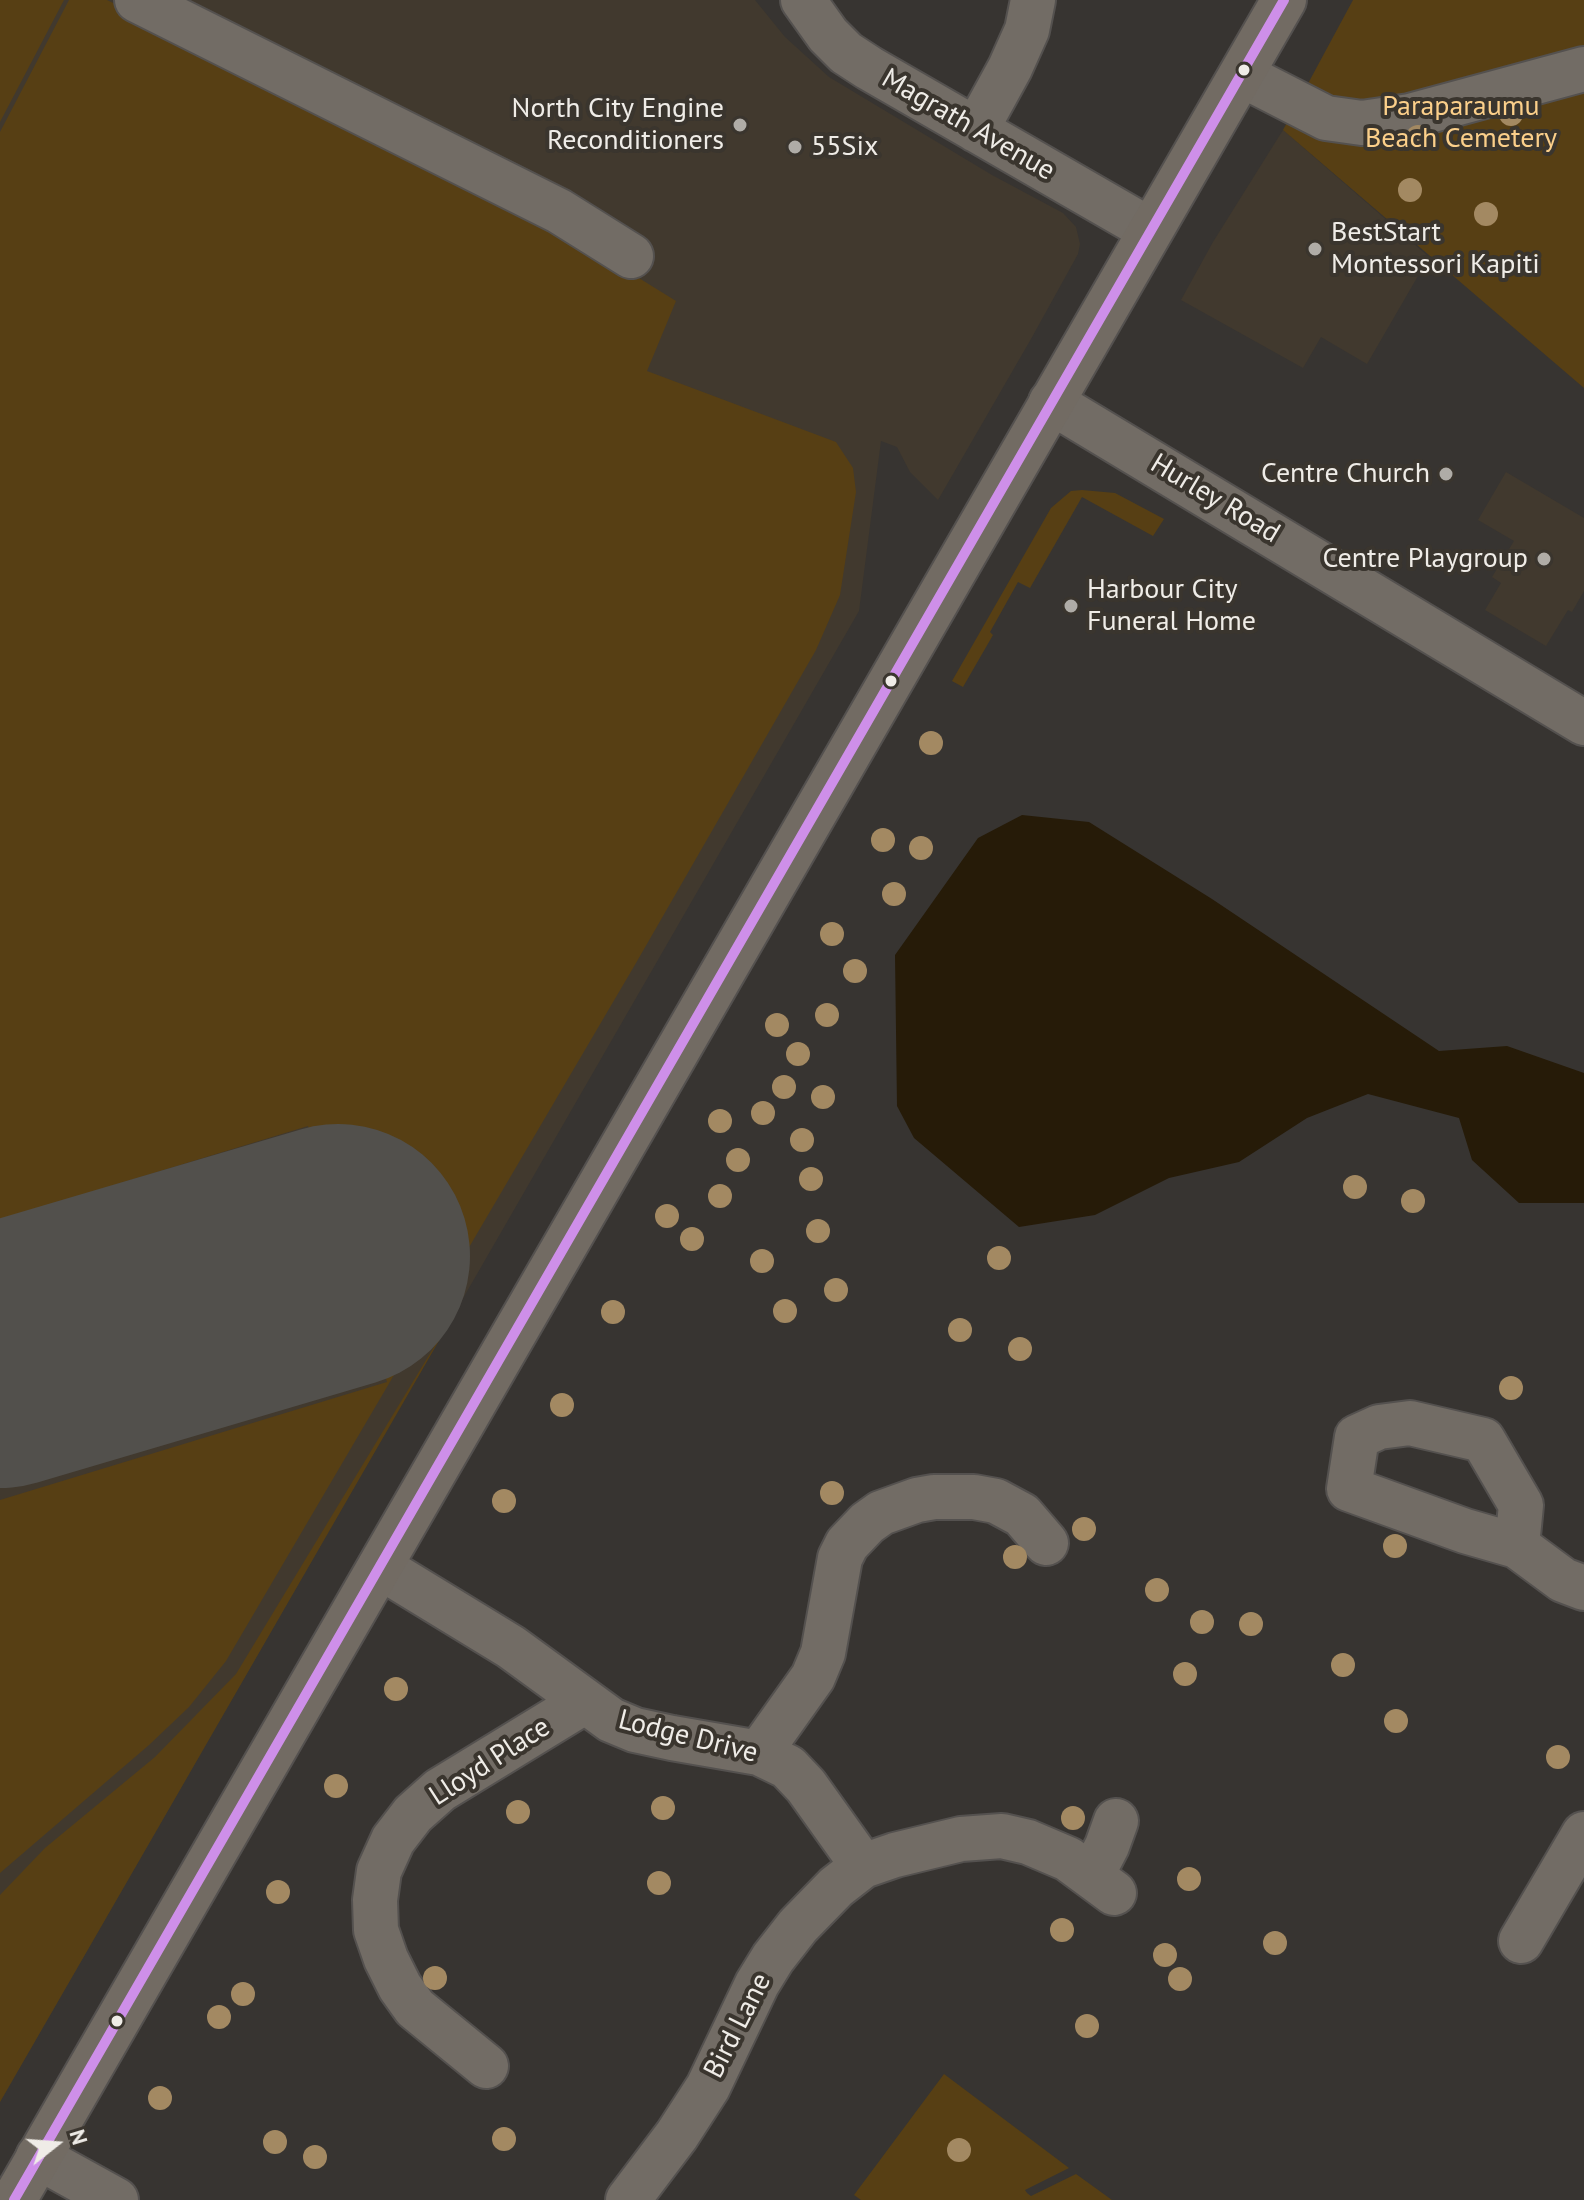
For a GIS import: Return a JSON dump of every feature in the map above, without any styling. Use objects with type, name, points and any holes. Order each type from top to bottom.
[{"type":"main road","points":[[14,2200],[1284,0]]},
{"type":"street","points":[[137,0],[559,211],[631,256]]},
{"type":"street","name":"Magrath Avenue","points":[[803,0],[828,35],[846,53],[897,86],[1150,230]]},
{"type":"street","points":[[976,130],[1027,30],[1033,0]]},
{"type":"street","points":[[1242,75],[1326,118],[1362,123],[1410,116],[1584,69]]},
{"type":"street","name":"Hurley Road","points":[[1051,402],[1580,712]]},
{"type":"street","points":[[759,1753],[813,1677],[823,1653],[840,1558],[847,1544],[867,1523],[881,1513],[917,1500],[974,1497],[996,1501],[1022,1515],[1046,1543]]},
{"type":"street","points":[[1517,1546],[1563,1580],[1584,1588]]},
{"type":"street","name":"Lodge Drive","points":[[380,1567],[511,1647],[611,1720],[635,1730],[759,1753],[788,1767],[806,1786],[863,1866]]},
{"type":"street","name":"Lloyd Place","points":[[486,2066],[415,2008],[400,1987],[376,1930],[375,1900],[379,1871],[393,1840],[413,1814],[440,1790],[584,1702]]},
{"type":"street","points":[[863,1866],[961,1839],[1002,1836],[1047,1849],[1103,1884],[1107,1846],[1116,1821]]},
{"type":"street","points":[[1521,1941],[1584,1834]]},
{"type":"street","name":"Bird Lane","points":[[628,2200],[677,2135],[708,2087],[757,1984],[773,1958],[817,1906],[863,1866]]},
{"type":"street","points":[[38,2157],[116,2200]]},
{"type":"shaded area","points":[[0,0],[755,0],[785,37],[829,77],[992,175],[1063,213],[1076,227],[1080,244],[1078,254],[1031,339],[938,500],[910,472],[897,447],[881,441],[859,611],[0,2102]]},
{"type":"shaded area","name":"BestStart Montessori Kapiti","points":[[1283,130],[1429,257],[1367,364],[1321,337],[1303,368],[1181,300],[1213,242]]},
{"type":"shaded area","name":"Centre Playgroup","points":[[1506,472],[1584,518],[1584,591],[1546,646],[1485,610],[1501,583],[1492,577],[1514,541],[1478,520]]},
{"type":"shaded area","points":[[1022,815],[1089,822],[1212,899],[1439,1051],[1507,1046],[1584,1073],[1584,1203],[1519,1203],[1472,1160],[1459,1118],[1368,1094],[1307,1118],[1239,1162],[1169,1178],[1095,1215],[1019,1227],[914,1138],[897,1106],[895,955],[978,838]]},
{"type":"green space","points":[[0,0],[64,0],[0,122]]},
{"type":"green space","points":[[69,0],[107,0],[500,192],[676,301],[647,371],[836,442],[853,468],[856,492],[840,595],[816,650],[226,1661],[189,1707],[149,1745],[0,1873],[0,1500],[387,1382],[308,1126],[0,1220],[0,132]]},
{"type":"green space","name":"Paraparaumu Beach Cemetery","points":[[1353,0],[1584,0],[1584,388],[1283,130]]},
{"type":"green space","points":[[1071,491],[1115,493],[1164,519],[1153,536],[1082,497],[1030,588],[1018,582],[990,632],[993,635],[963,687],[952,681],[1051,508]]},
{"type":"green space","points":[[463,1299],[0,2102],[0,1895],[45,1848],[155,1757],[236,1674]]},
{"type":"green space","points":[[944,2074],[1069,2168],[1025,2190],[1031,2196],[1076,2174],[1112,2200],[861,2200],[854,2195]]},
{"type":"runway","points":[[0,1356],[338,1256]]},
{"type":"transit line","points":[[14,2200],[1284,0]]},
{"type":"place","name":"North City Engine Reconditioners","points":[[740,125]]},
{"type":"place","name":"55Six","points":[[795,147]]},
{"type":"place","name":"BestStart Montessori Kapiti","points":[[1315,249]]},
{"type":"place","name":"Centre Church","points":[[1446,474]]},
{"type":"place","name":"Centre Playgroup","points":[[1544,559]]},
{"type":"place","name":"Harbour City Funeral Home","points":[[1071,606]]}]
